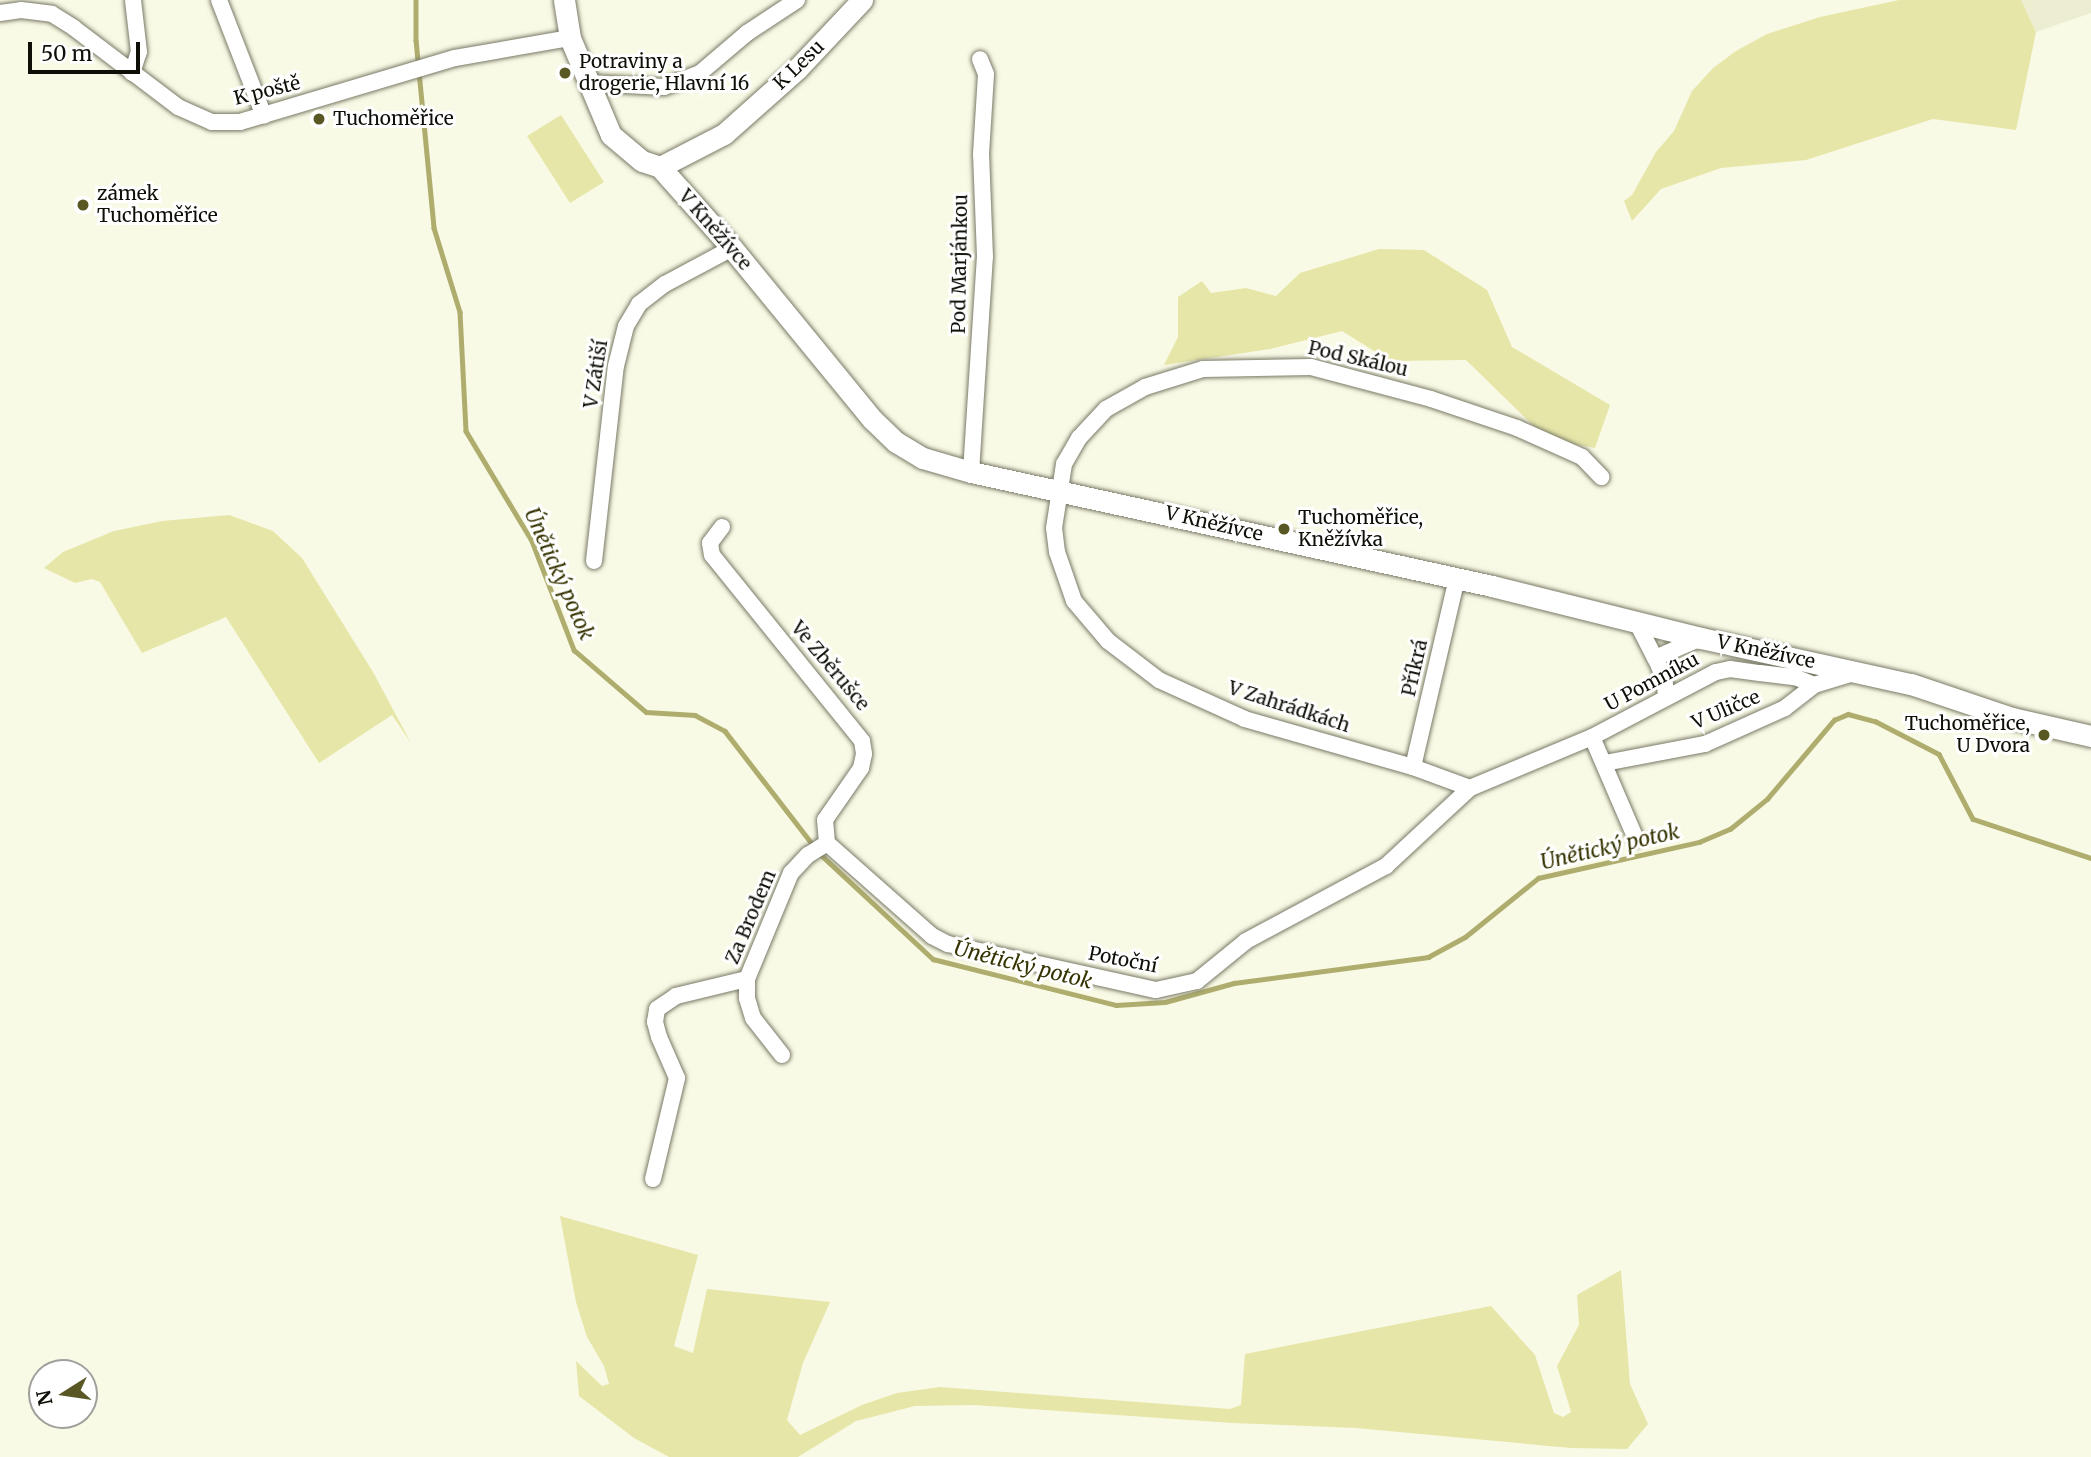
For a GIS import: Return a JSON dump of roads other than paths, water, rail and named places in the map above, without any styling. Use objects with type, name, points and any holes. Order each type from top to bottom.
[{"type":"street","points":[[131,73],[139,52],[133,0]]},
{"type":"street","points":[[219,0],[264,116]]},
{"type":"street","points":[[564,0],[570,38],[611,135],[642,161],[660,167]]},
{"type":"street","points":[[588,83],[664,88],[700,73],[747,33],[797,0]]},
{"type":"street","name":"K Lesu","points":[[660,167],[724,134],[797,69],[862,0]]},
{"type":"street","name":"K poště","points":[[0,13],[21,10],[52,14],[75,28],[131,73],[193,116],[212,122],[240,122],[264,116],[455,58],[570,38]]},
{"type":"street","name":"Pod Marjánkou","points":[[971,472],[985,257],[981,154],[986,74],[981,59]]},
{"type":"street","name":"V Kněžívce","points":[[660,167],[732,248],[873,420],[896,442],[923,458],[971,472],[1457,578],[1701,638],[1911,684],[2012,718],[2091,736]]},
{"type":"street","name":"V Zátiší","points":[[594,561],[616,366],[626,326],[639,304],[666,284],[732,248]]},
{"type":"street","name":"Pod Skálou","points":[[1060,490],[1064,464],[1079,438],[1106,409],[1145,387],[1177,375],[1203,369],[1264,367],[1311,367],[1431,399],[1517,428],[1582,457],[1601,477]]},
{"type":"street","name":"V Zahrádkách","points":[[1060,490],[1055,528],[1062,575],[1081,612],[1108,642],[1159,680],[1245,719],[1413,767],[1470,788]]},
{"type":"street","name":"Ve Zběrušce","points":[[722,527],[710,543],[712,555],[862,741],[864,754],[861,768],[825,820],[818,848]]},
{"type":"street","name":"Příkrá","points":[[1413,767],[1457,578]]},
{"type":"street","points":[[1636,621],[1655,658],[1665,684],[1666,697]]},
{"type":"street","points":[[1655,658],[1701,638]]},
{"type":"street","name":"U Pomníku","points":[[1592,737],[1716,672],[1730,669],[1795,677],[1814,685]]},
{"type":"street","points":[[1814,685],[1856,672]]},
{"type":"street","name":"V Uličce","points":[[1605,763],[1705,744],[1785,708],[1814,685]]},
{"type":"street","points":[[1470,788],[1592,737],[1636,839]]},
{"type":"street","name":"Potoční","points":[[818,848],[932,936],[948,944],[1156,990],[1197,981],[1246,941],[1386,866],[1470,788]]},
{"type":"street","name":"Za Brodem","points":[[782,1055],[753,1018],[747,998],[747,979],[791,873],[818,848]]},
{"type":"street","points":[[653,1179],[677,1078],[654,1022],[657,1009],[676,996],[747,979]]},
{"type":"waterway","name":"Únětický potok","points":[[416,0],[416,40],[434,228],[460,312],[466,431],[532,541],[574,650],[646,712],[695,715],[725,731],[814,846]]},
{"type":"waterway","name":"Únětický potok","points":[[819,853],[933,959],[1116,1005],[1165,1002],[1234,983],[1428,957],[1465,937],[1538,878],[1699,842],[1730,829],[1767,799],[1834,720],[1848,714],[1875,721],[1939,754],[1973,819],[2091,858]]},
{"type":"place","name":"Potraviny a drogerie, Hlavní 16","points":[[565,73]]},
{"type":"place","name":"Tuchoměřice","points":[[319,119]]},
{"type":"place","name":"zámek Tuchoměřice","points":[[83,205]]},
{"type":"place","name":"Tuchoměřice, Kněžívka","points":[[1284,529]]},
{"type":"place","name":"Tuchoměřice, U Dvora","points":[[2044,735]]}]
